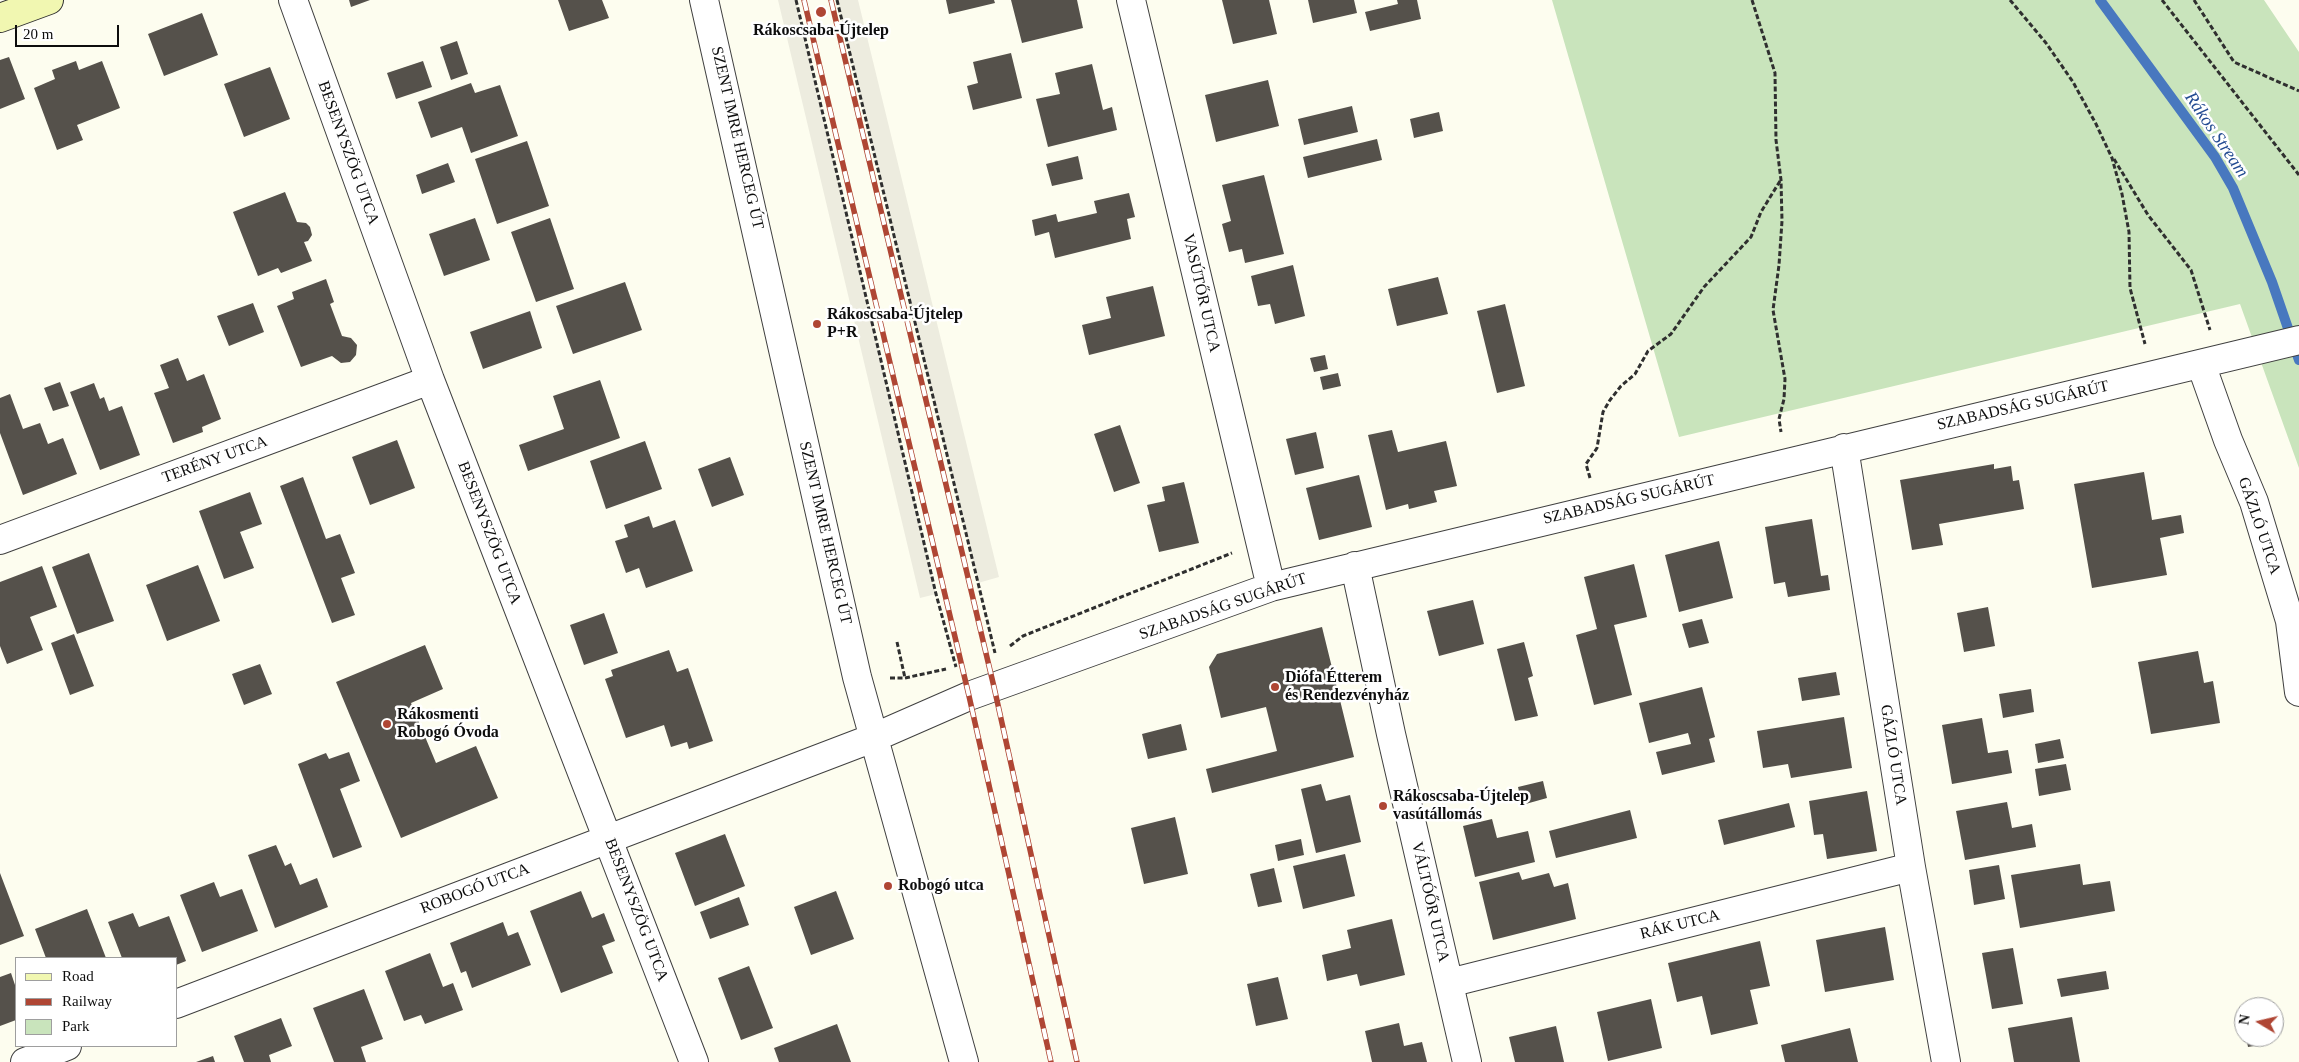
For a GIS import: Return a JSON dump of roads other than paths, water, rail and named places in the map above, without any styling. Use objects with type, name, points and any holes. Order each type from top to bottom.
[{"type":"street","points":[[0,18],[49,0]]},
{"type":"street","name":"BESENYSZÖG UTCA","points":[[293,0],[430,380],[694,1062]]},
{"type":"street","name":"SZENT IMRE HERCEG ÚT","points":[[704,0],[857,678],[964,1062]]},
{"type":"street","name":"VASÚTŐR UTCA","points":[[1131,0],[1271,586]]},
{"type":"street","name":"SZABADSÁG SUGÁRÚT","points":[[969,696],[1271,586],[2299,340]]},
{"type":"street","name":"GÁZLÓ UTCA","points":[[2217,360],[2228,440],[2254,502],[2290,621],[2299,692]]},
{"type":"street","name":"TERÉNY UTCA","points":[[0,540],[430,380]]},
{"type":"street","name":"GÁZLÓ UTCA","points":[[1844,448],[1911,866],[1946,1062]]},
{"type":"street","name":"VÁLTÓŐR UTCA","points":[[1356,566],[1390,734],[1467,1062]]},
{"type":"street","name":"ROBOGÓ UTCA","points":[[178,1003],[608,837],[873,738],[969,696]]},
{"type":"street","name":"RÁK UTCA","points":[[1449,983],[1911,866]]},
{"type":"street","points":[[25,1062],[64,1047]]},
{"type":"waterway","name":"Rákos Stream","points":[[2100,0],[2215,157],[2233,188],[2272,282],[2299,360]]},
{"type":"railway","points":[[804,0],[969,696],[1051,1062]]},
{"type":"railway","points":[[831,0],[994,687],[1077,1062]]},
{"type":"place","name":"Rákoscsaba-Újtelep","points":[[821,12]]},
{"type":"place","name":"Rákoscsaba-Újtelep P+R","points":[[817,324]]},
{"type":"place","name":"Diófa Étterem és Rendezvényház","points":[[1275,687]]},
{"type":"place","name":"Rákosmenti Robogó Óvoda","points":[[387,724]]},
{"type":"place","name":"Rákoscsaba-Újtelep vasútállomás","points":[[1383,806]]},
{"type":"place","name":"Robogó utca","points":[[888,886]]}]
